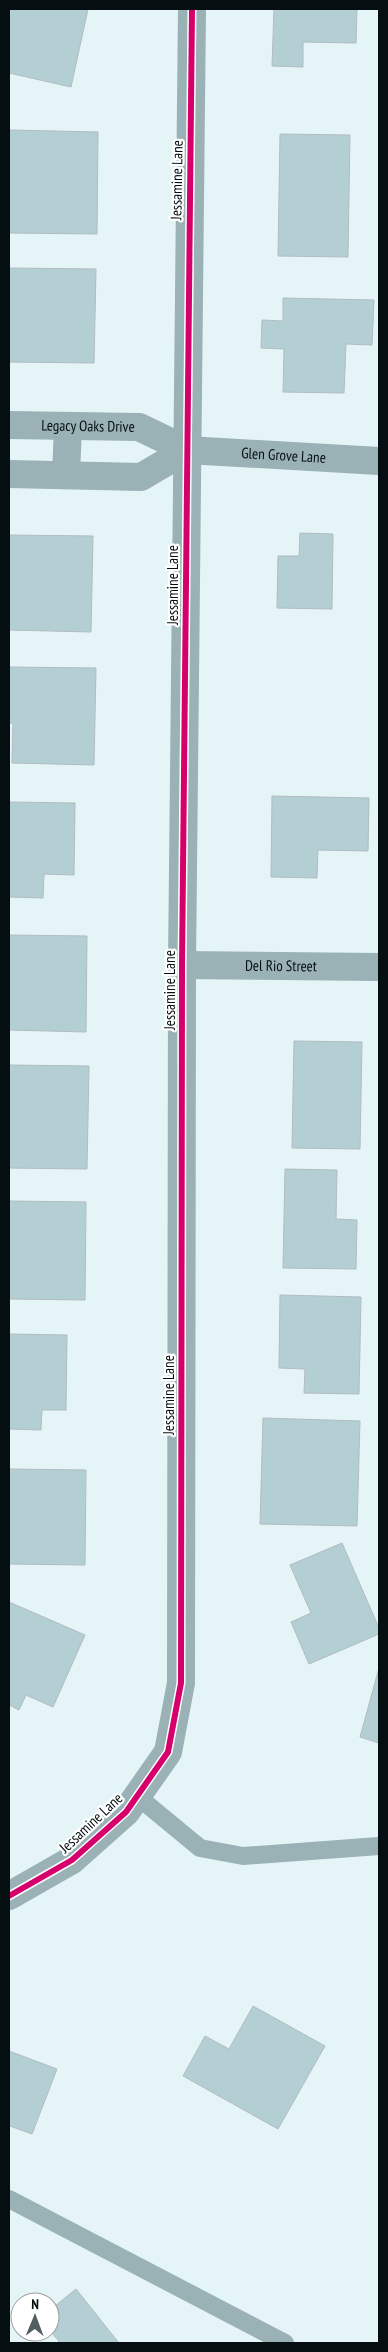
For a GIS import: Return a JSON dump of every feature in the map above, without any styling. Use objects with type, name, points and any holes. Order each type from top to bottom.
[{"type":"street","name":"Jessamine Lane","points":[[9,1896],[72,1860],[126,1812],[168,1752],[181,1683],[182,965],[192,9]]},
{"type":"street","name":"Legacy Oaks Drive","points":[[9,425],[140,427],[187,450]]},
{"type":"street","points":[[66,475],[68,426]]},
{"type":"street","name":"Glen Grove Lane","points":[[187,450],[379,461]]},
{"type":"street","points":[[9,474],[142,477],[187,450]]},
{"type":"street","name":"Del Rio Street","points":[[182,965],[379,967]]},
{"type":"lane","points":[[138,1796],[200,1848],[221,1853],[243,1856],[379,1846]]},
{"type":"lane","points":[[9,2199],[284,2343]]},
{"type":"building","points":[[9,9],[88,9],[71,87],[9,73]]},
{"type":"building","points":[[274,9],[357,9],[356,43],[303,42],[303,67],[272,66]]},
{"type":"building","points":[[9,130],[98,132],[97,234],[9,233]]},
{"type":"building","points":[[280,134],[350,135],[348,257],[278,256]]},
{"type":"building","points":[[9,268],[96,269],[94,363],[9,362]]},
{"type":"building","points":[[283,298],[374,300],[372,345],[346,344],[344,393],[283,392],[284,349],[261,348],[262,320],[283,321]]},
{"type":"building","points":[[300,533],[333,534],[332,609],[277,608],[278,556],[299,556]]},
{"type":"building","points":[[9,535],[93,536],[91,632],[9,630]]},
{"type":"building","points":[[9,667],[96,668],[94,765],[12,763],[13,723],[9,723]]},
{"type":"building","points":[[272,796],[369,798],[368,851],[318,850],[317,878],[271,877]]},
{"type":"building","points":[[9,802],[75,803],[74,875],[44,874],[43,898],[9,897]]},
{"type":"building","points":[[9,935],[87,936],[86,1032],[9,1030]]},
{"type":"building","points":[[294,1041],[362,1042],[360,1149],[292,1148]]},
{"type":"building","points":[[9,1065],[89,1066],[87,1169],[9,1168]]},
{"type":"building","points":[[285,1169],[337,1170],[336,1219],[357,1220],[356,1269],[283,1268]]},
{"type":"building","points":[[9,1201],[86,1202],[85,1300],[9,1299]]},
{"type":"building","points":[[280,1295],[361,1297],[359,1394],[304,1393],[305,1369],[279,1368]]},
{"type":"building","points":[[9,1334],[67,1335],[66,1410],[42,1410],[41,1430],[9,1429]]},
{"type":"building","points":[[263,1418],[360,1421],[357,1526],[260,1524]]},
{"type":"building","points":[[9,1469],[86,1470],[85,1565],[9,1564]]},
{"type":"building","points":[[342,1543],[379,1628],[379,1634],[309,1664],[291,1622],[311,1613],[290,1565]]},
{"type":"building","points":[[9,1602],[85,1635],[53,1707],[26,1695],[19,1710],[9,1705]]},
{"type":"building","points":[[379,1668],[379,1743],[360,1737]]},
{"type":"building","points":[[253,2006],[325,2046],[278,2129],[183,2076],[205,2036],[229,2049]]},
{"type":"building","points":[[9,2051],[57,2069],[32,2134],[10,2126],[9,2130]]},
{"type":"building","points":[[76,2289],[119,2343],[57,2343],[60,2342],[60,2302]]},
{"type":"cycle path","points":[[9,1896],[72,1860],[126,1812],[168,1752],[181,1683],[182,965],[192,9]]}]
